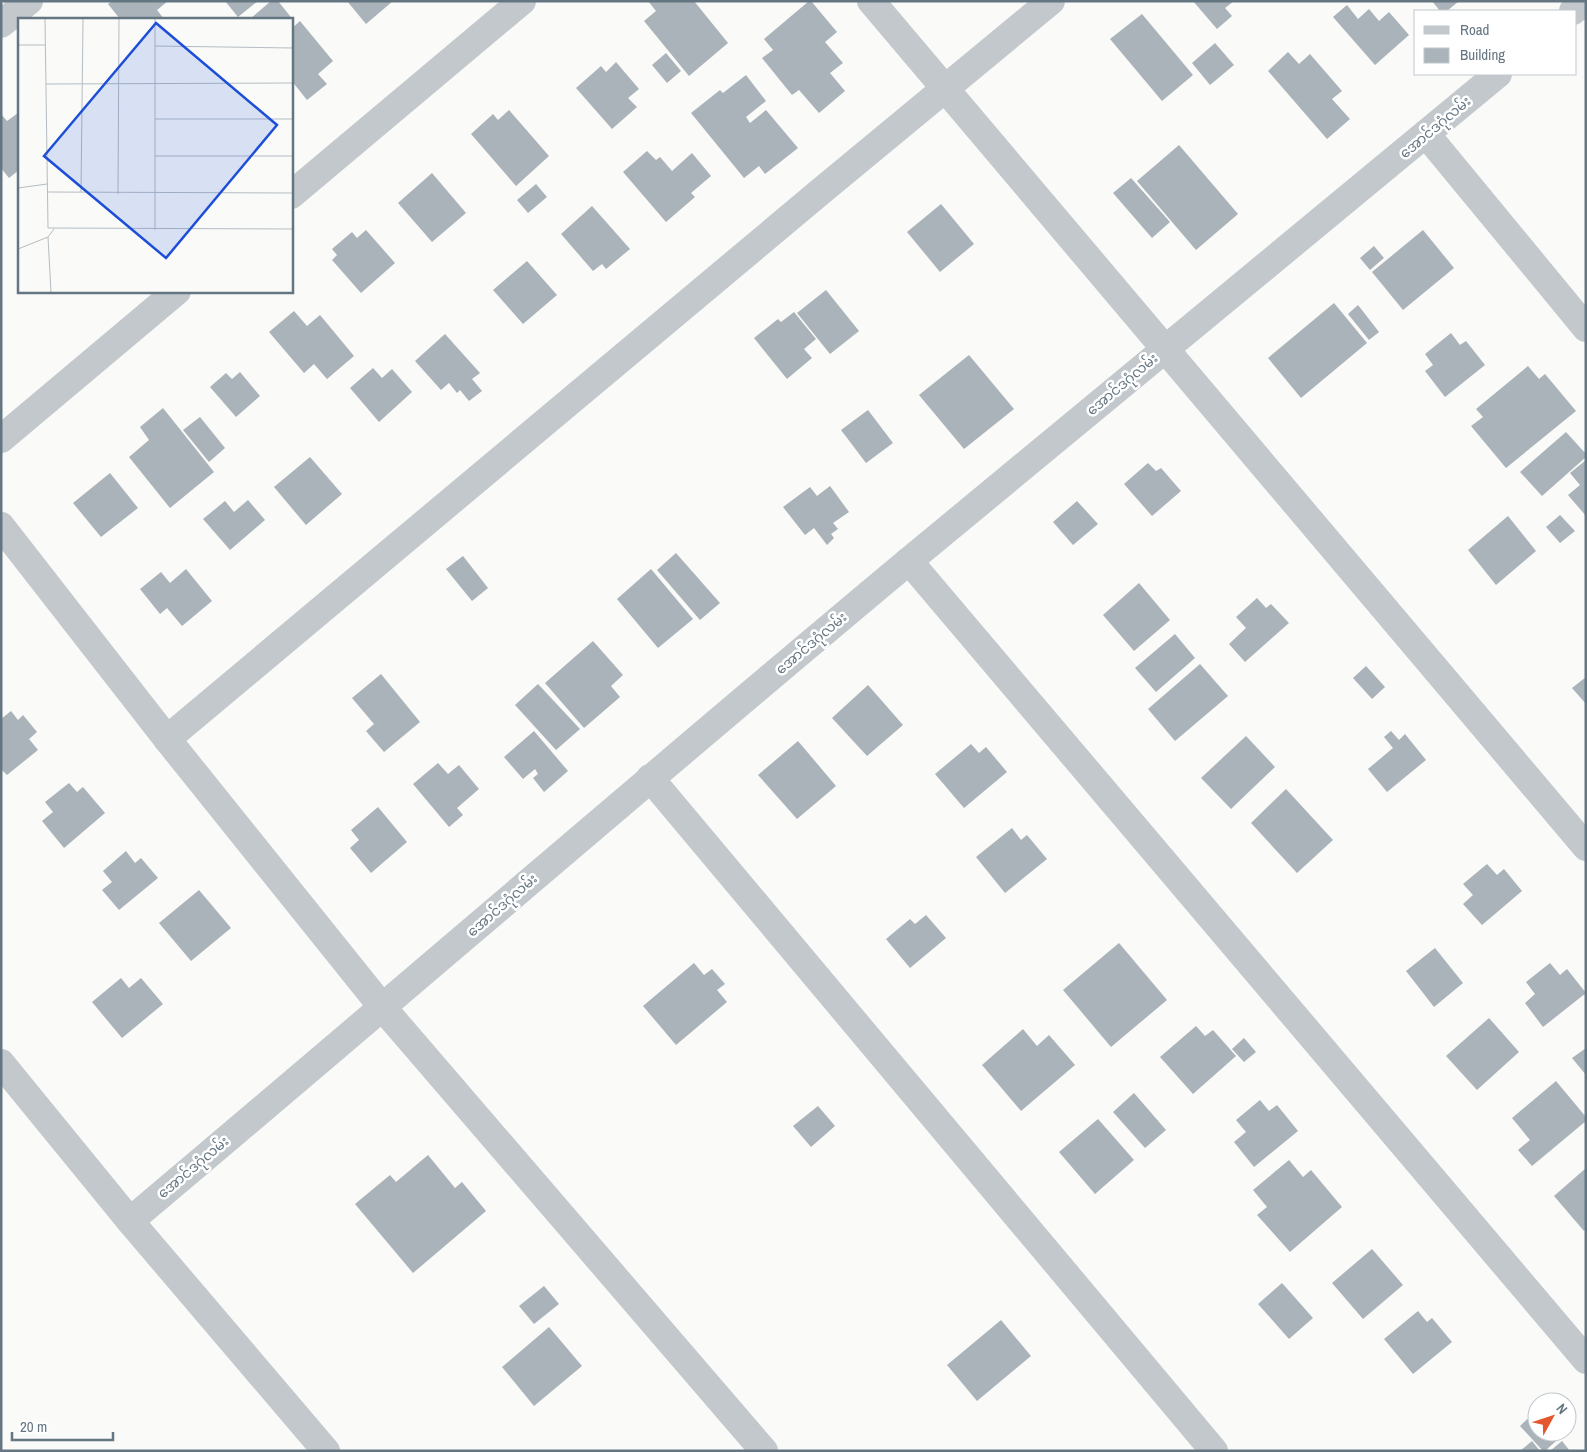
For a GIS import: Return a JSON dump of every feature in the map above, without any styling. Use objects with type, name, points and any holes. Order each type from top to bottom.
[{"type":"street","points":[[1,24],[28,1]]},
{"type":"street","points":[[292,195],[522,1]]},
{"type":"street","points":[[871,1],[1586,847]]},
{"type":"street","points":[[168,739],[1051,1]]},
{"type":"street","points":[[1574,10],[1585,1]]},
{"type":"street","name":"အောင်ဒဂုံလမ်း","points":[[130,1220],[383,1008],[650,778],[909,561],[1497,75]]},
{"type":"street","points":[[1426,134],[1586,328]]},
{"type":"street","points":[[1,439],[176,292]]},
{"type":"street","points":[[1,526],[383,1008],[764,1451]]},
{"type":"street","points":[[909,561],[1586,1360]]},
{"type":"street","points":[[650,778],[1214,1451]]},
{"type":"street","points":[[1,1063],[130,1220],[326,1451]]},
{"type":"building","points":[[112,1],[168,1],[157,10],[163,18],[119,18],[108,4]]},
{"type":"building","points":[[225,1],[258,1],[238,17]]},
{"type":"building","points":[[271,1],[278,1],[292,18],[251,18]]},
{"type":"building","points":[[347,1],[393,1],[366,24]]},
{"type":"building","points":[[648,1],[694,1],[728,43],[689,76],[644,21],[656,11]]},
{"type":"building","points":[[809,1],[837,32],[825,42],[843,63],[830,73],[845,91],[819,113],[799,90],[792,95],[762,58],[773,50],[764,39]]},
{"type":"building","points":[[1193,1],[1234,1],[1225,8],[1232,16],[1217,29]]},
{"type":"building","points":[[1432,1],[1459,1],[1448,10],[1439,10]]},
{"type":"building","points":[[1347,5],[1358,19],[1369,9],[1379,21],[1389,12],[1409,35],[1375,65],[1333,17]]},
{"type":"building","points":[[1142,14],[1193,75],[1162,101],[1110,39]]},
{"type":"building","points":[[300,21],[333,61],[318,74],[327,84],[307,100],[292,81],[292,28]]},
{"type":"building","points":[[1215,43],[1234,65],[1210,85],[1192,63]]},
{"type":"building","points":[[1288,52],[1299,64],[1310,54],[1342,91],[1332,99],[1350,119],[1327,139],[1268,71]]},
{"type":"building","points":[[666,53],[681,71],[667,83],[652,65]]},
{"type":"building","points":[[616,62],[639,89],[628,98],[637,107],[612,129],[576,88],[601,66],[606,72]]},
{"type":"building","points":[[746,75],[766,101],[746,117],[750,123],[766,110],[798,148],[765,174],[759,166],[744,178],[691,113],[720,90],[723,93]]},
{"type":"building","points":[[509,110],[549,156],[516,186],[471,134],[493,114],[498,120]]},
{"type":"building","points":[[18,113],[18,171],[9,178],[1,168],[1,114],[7,121]]},
{"type":"building","points":[[1179,145],[1238,214],[1196,250],[1137,181]]},
{"type":"building","points":[[647,151],[656,160],[660,157],[672,171],[692,153],[711,176],[691,193],[695,197],[666,222],[623,172]]},
{"type":"building","points":[[432,173],[466,213],[432,242],[398,203]]},
{"type":"building","points":[[1131,178],[1170,222],[1152,238],[1113,193]]},
{"type":"building","points":[[536,184],[547,197],[528,213],[517,200]]},
{"type":"building","points":[[941,204],[974,244],[940,272],[907,232]]},
{"type":"building","points":[[592,206],[630,249],[606,269],[602,264],[593,271],[561,234]]},
{"type":"building","points":[[366,230],[395,263],[361,293],[332,260],[337,255],[332,249],[352,232],[357,238]]},
{"type":"building","points":[[1423,230],[1454,268],[1403,310],[1372,272]]},
{"type":"building","points":[[1374,246],[1384,258],[1370,270],[1360,258]]},
{"type":"building","points":[[527,261],[557,295],[523,324],[493,290]]},
{"type":"building","points":[[826,290],[859,331],[830,354],[797,313]]},
{"type":"building","points":[[1334,303],[1367,343],[1301,398],[1268,358]]},
{"type":"building","points":[[1358,305],[1379,332],[1369,340],[1348,314]]},
{"type":"building","points":[[294,311],[307,326],[320,315],[354,356],[327,379],[314,364],[304,373],[269,332]]},
{"type":"building","points":[[794,312],[816,339],[804,349],[812,358],[787,379],[754,338],[778,319],[781,322]]},
{"type":"building","points":[[1451,333],[1460,345],[1466,341],[1485,365],[1445,397],[1425,371],[1433,365],[1425,354]]},
{"type":"building","points":[[445,334],[480,373],[472,379],[482,391],[469,401],[460,390],[457,393],[449,383],[441,390],[415,361]]},
{"type":"building","points":[[969,355],[1014,409],[964,449],[919,395]]},
{"type":"building","points":[[1528,366],[1539,379],[1545,374],[1576,411],[1506,468],[1471,426],[1483,417],[1476,409]]},
{"type":"building","points":[[373,368],[382,378],[392,369],[412,392],[379,422],[350,388]]},
{"type":"building","points":[[240,372],[260,396],[236,417],[210,387],[226,373],[232,379]]},
{"type":"building","points":[[163,408],[214,472],[170,508],[129,457],[149,440],[140,427]]},
{"type":"building","points":[[868,410],[893,443],[866,463],[841,430]]},
{"type":"building","points":[[200,417],[225,448],[209,462],[183,430]]},
{"type":"building","points":[[1566,432],[1586,454],[1586,457],[1542,496],[1520,472]]},
{"type":"building","points":[[310,457],[342,494],[306,525],[274,487]]},
{"type":"building","points":[[1586,460],[1586,516],[1568,495],[1580,485],[1570,473]]},
{"type":"building","points":[[1148,463],[1156,471],[1161,468],[1181,491],[1152,516],[1124,484]]},
{"type":"building","points":[[110,473],[138,508],[101,537],[73,503]]},
{"type":"building","points":[[830,486],[849,512],[833,523],[838,529],[831,534],[834,538],[827,545],[814,528],[805,535],[783,507],[810,487],[817,496]]},
{"type":"building","points":[[248,500],[265,520],[230,550],[203,519],[225,501],[234,512]]},
{"type":"building","points":[[1077,501],[1098,524],[1073,545],[1053,522]]},
{"type":"building","points":[[1560,515],[1575,531],[1560,543],[1546,527]]},
{"type":"building","points":[[1508,516],[1536,551],[1496,585],[1468,550]]},
{"type":"building","points":[[676,553],[720,603],[700,620],[657,570]]},
{"type":"building","points":[[463,556],[488,588],[472,601],[446,569]]},
{"type":"building","points":[[186,569],[212,601],[182,626],[167,608],[160,614],[140,589],[161,572],[170,583]]},
{"type":"building","points":[[651,569],[693,619],[658,648],[617,599]]},
{"type":"building","points":[[1139,583],[1170,620],[1134,651],[1103,615]]},
{"type":"building","points":[[1257,598],[1266,608],[1271,604],[1289,623],[1245,662],[1229,644],[1246,628],[1236,617]]},
{"type":"building","points":[[1175,634],[1195,658],[1156,692],[1135,668]]},
{"type":"building","points":[[593,641],[623,675],[611,686],[620,697],[584,728],[545,683]]},
{"type":"building","points":[[1200,664],[1228,696],[1175,741],[1148,709]]},
{"type":"building","points":[[1366,666],[1385,687],[1372,699],[1353,678]]},
{"type":"building","points":[[381,674],[420,722],[384,752],[366,731],[374,724],[352,698]]},
{"type":"building","points":[[1586,677],[1586,704],[1572,688]]},
{"type":"building","points":[[538,684],[580,729],[556,750],[515,705]]},
{"type":"building","points":[[868,685],[903,725],[867,756],[832,718]]},
{"type":"building","points":[[11,711],[18,720],[23,715],[37,732],[29,739],[38,750],[7,775],[1,769],[1,719]]},
{"type":"building","points":[[534,731],[568,771],[544,792],[533,778],[538,774],[535,769],[523,779],[504,757]]},
{"type":"building","points":[[1391,731],[1399,740],[1405,734],[1426,760],[1387,792],[1368,769],[1393,748],[1384,737]]},
{"type":"building","points":[[1246,736],[1275,767],[1231,809],[1201,778]]},
{"type":"building","points":[[798,741],[836,786],[797,819],[758,775]]},
{"type":"building","points":[[971,744],[979,753],[986,747],[1007,772],[964,808],[935,774]]},
{"type":"building","points":[[438,763],[448,774],[459,765],[479,789],[457,808],[463,815],[449,827],[413,784]]},
{"type":"building","points":[[69,783],[77,792],[83,787],[105,813],[64,848],[42,821],[53,812],[45,802]]},
{"type":"building","points":[[1286,789],[1333,840],[1297,873],[1251,823]]},
{"type":"building","points":[[378,807],[407,842],[371,873],[350,848],[359,840],[351,830]]},
{"type":"building","points":[[1012,828],[1021,840],[1027,835],[1047,859],[1005,893],[976,857]]},
{"type":"building","points":[[126,851],[135,863],[141,858],[158,878],[119,910],[102,890],[112,882],[103,871]]},
{"type":"building","points":[[1487,864],[1497,875],[1504,869],[1522,891],[1482,925],[1463,904],[1473,895],[1463,884]]},
{"type":"building","points":[[199,890],[231,928],[191,961],[159,923]]},
{"type":"building","points":[[926,915],[946,938],[910,968],[886,939],[910,919],[915,924]]},
{"type":"building","points":[[1119,943],[1167,1000],[1111,1047],[1063,990]]},
{"type":"building","points":[[1435,948],[1463,983],[1434,1007],[1406,971]]},
{"type":"building","points":[[694,963],[704,975],[712,969],[725,984],[717,990],[727,1002],[676,1045],[643,1006]]},
{"type":"building","points":[[1550,963],[1560,975],[1567,969],[1586,993],[1543,1027],[1525,1003],[1535,994],[1526,982]]},
{"type":"building","points":[[121,978],[129,988],[141,978],[163,1004],[122,1038],[92,1002]]},
{"type":"building","points":[[1489,1018],[1519,1052],[1477,1090],[1446,1056]]},
{"type":"building","points":[[1196,1026],[1205,1036],[1213,1030],[1236,1056],[1193,1094],[1160,1057]]},
{"type":"building","points":[[1023,1029],[1037,1046],[1049,1035],[1075,1065],[1021,1111],[982,1065]]},
{"type":"building","points":[[1244,1038],[1256,1052],[1244,1062],[1232,1049]]},
{"type":"building","points":[[1586,1048],[1586,1075],[1572,1058]]},
{"type":"building","points":[[1556,1081],[1586,1117],[1586,1121],[1532,1166],[1518,1150],[1530,1140],[1512,1118]]},
{"type":"building","points":[[1134,1093],[1166,1130],[1145,1148],[1113,1112]]},
{"type":"building","points":[[1260,1100],[1269,1111],[1277,1105],[1298,1131],[1254,1167],[1234,1142],[1246,1132],[1236,1120]]},
{"type":"building","points":[[818,1106],[835,1126],[811,1147],[793,1126]]},
{"type":"building","points":[[1098,1119],[1134,1160],[1095,1194],[1059,1152]]},
{"type":"building","points":[[428,1155],[455,1188],[462,1182],[486,1211],[413,1273],[355,1204],[390,1175],[396,1182]]},
{"type":"building","points":[[1289,1160],[1303,1177],[1311,1170],[1342,1207],[1290,1252],[1257,1215],[1267,1207],[1253,1190]]},
{"type":"building","points":[[1586,1168],[1586,1229],[1584,1231],[1554,1196]]},
{"type":"building","points":[[1372,1249],[1403,1285],[1363,1319],[1332,1283]]},
{"type":"building","points":[[1282,1283],[1313,1318],[1289,1339],[1258,1304]]},
{"type":"building","points":[[544,1286],[559,1304],[534,1324],[519,1306]]},
{"type":"building","points":[[1418,1311],[1427,1322],[1432,1318],[1452,1342],[1413,1374],[1384,1339]]},
{"type":"building","points":[[1001,1320],[1031,1356],[977,1401],[947,1365]]},
{"type":"building","points":[[549,1327],[582,1366],[534,1406],[502,1367]]},
{"type":"building","points":[[1527,1419],[1527,1434],[1520,1426]]},
{"type":"building","points":[[1533,1442],[1540,1451],[1520,1451]]},
{"type":"building","points":[[1535,1442],[1555,1442],[1545,1451]]},
{"type":"building","points":[[1563,1442],[1570,1451],[1550,1451]]}]
